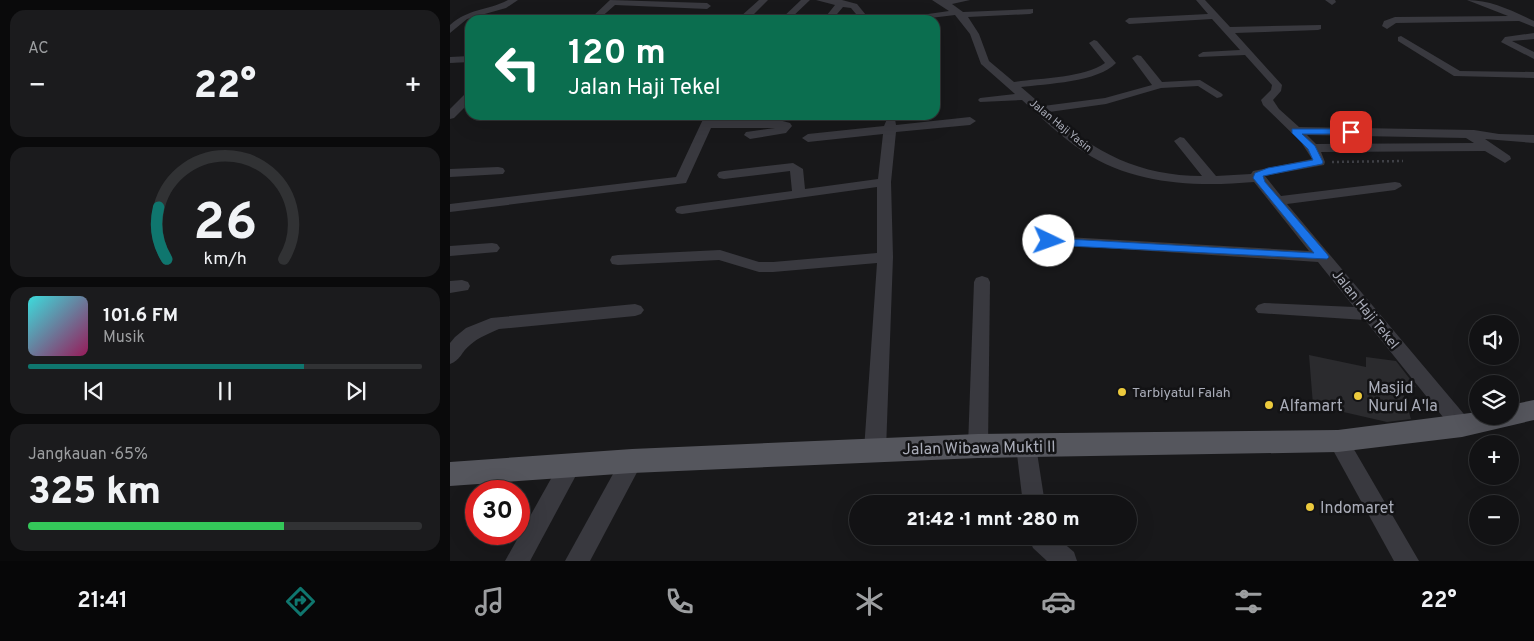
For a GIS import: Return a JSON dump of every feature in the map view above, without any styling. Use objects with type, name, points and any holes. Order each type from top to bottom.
[{"type":"main road","name":"Jalan Wibawa Mukti II","points":[[1519,413],[1534,410]]},
{"type":"main road","name":"Jalan Wibawa Mukti II","points":[[450,474],[632,461],[978,446],[1338,441],[1469,424]]},
{"type":"street","points":[[471,15],[503,6],[514,0]]},
{"type":"street","points":[[747,15],[764,0]]},
{"type":"street","points":[[790,15],[806,0]]},
{"type":"street","points":[[820,0],[854,6],[862,15]]},
{"type":"street","points":[[940,1],[966,0]]},
{"type":"street","points":[[1200,0],[1276,84],[1276,91],[1267,100],[1269,105],[1312,148],[1319,162],[1268,171],[1258,174],[1258,178]]},
{"type":"street","points":[[1471,0],[1488,4],[1534,24]]},
{"type":"street","points":[[599,15],[614,1],[709,6]]},
{"type":"street","name":"Jalan Haji Yasin","points":[[940,1],[960,14],[979,42],[984,60],[997,74],[1013,85],[1075,140],[1094,153],[1145,174],[1171,179],[1258,178]]},
{"type":"street","points":[[831,15],[842,3]]},
{"type":"street","points":[[658,15],[663,4]]},
{"type":"street","points":[[940,16],[1030,11]]},
{"type":"street","points":[[1129,21],[1215,16]]},
{"type":"street","points":[[450,17],[464,17]]},
{"type":"street","points":[[450,30],[464,17]]},
{"type":"street","points":[[1387,26],[1387,23],[1395,20],[1521,18]]},
{"type":"street","points":[[1228,30],[1318,27]]},
{"type":"street","points":[[1534,36],[1506,40],[1506,42],[1534,56]]},
{"type":"street","points":[[1401,39],[1454,72],[1534,74]]},
{"type":"street","points":[[1013,85],[1087,74],[1108,67],[1111,63],[1109,58],[1094,43]]},
{"type":"street","points":[[1203,55],[1248,52]]},
{"type":"street","points":[[1137,58],[1158,85]]},
{"type":"street","points":[[450,60],[465,59]]},
{"type":"street","points":[[1518,75],[1534,85]]},
{"type":"street","points":[[1041,110],[1106,101],[1158,85],[1200,83],[1217,96]]},
{"type":"street","points":[[984,100],[1025,96]]},
{"type":"street","points":[[450,116],[465,100]]},
{"type":"street","points":[[450,208],[681,180],[708,120]]},
{"type":"street","points":[[722,120],[786,126],[782,130],[750,135]]},
{"type":"street","points":[[808,138],[891,126],[970,121]]},
{"type":"street","points":[[875,450],[885,257],[886,204],[884,182],[891,126]]},
{"type":"street","points":[[1295,131],[1469,134],[1499,138],[1534,139]]},
{"type":"street","points":[[1469,134],[1505,160]]},
{"type":"street","points":[[1180,141],[1212,180]]},
{"type":"street","points":[[1312,148],[1489,147]]},
{"type":"street","points":[[724,175],[793,166],[796,169],[799,194]]},
{"type":"street","points":[[450,173],[498,171]]},
{"type":"street","name":"Jalan Haji Tekel","points":[[1258,178],[1462,426]]},
{"type":"street","points":[[682,210],[884,182]]},
{"type":"street","points":[[1277,201],[1395,186]]},
{"type":"street","points":[[1049,241],[1324,257]]},
{"type":"street","points":[[450,251],[492,248]]},
{"type":"street","points":[[618,260],[720,255],[750,265],[774,267],[885,257]]},
{"type":"street","points":[[978,446],[982,282]]},
{"type":"street","points":[[1264,309],[1371,314]]},
{"type":"street","points":[[450,357],[460,342],[497,323],[635,310]]},
{"type":"street","points":[[1338,441],[1407,561]]},
{"type":"street","points":[[1026,446],[1033,495]]},
{"type":"street","points":[[577,561],[632,461]]},
{"type":"street","points":[[518,561],[570,466]]},
{"type":"street","points":[[1046,545],[1065,561]]},
{"type":"building","name":"Masjid Nurul A'la","points":[[1309,355],[1366,367],[1366,357],[1396,361],[1416,387],[1401,386],[1411,419],[1387,422],[1313,405]]},
{"type":"place","name":"Tarbiyatul Falah","points":[[1122,392]]},
{"type":"place","name":"Masjid Nurul A'la","points":[[1358,396]]},
{"type":"place","name":"Alfamart","points":[[1269,405]]},
{"type":"place","name":"Indomaret","points":[[1310,507]]},
{"type":"route","points":[[1049,241],[1324,257],[1262,184],[1258,174],[1319,162],[1312,148],[1295,131],[1351,132]]}]
